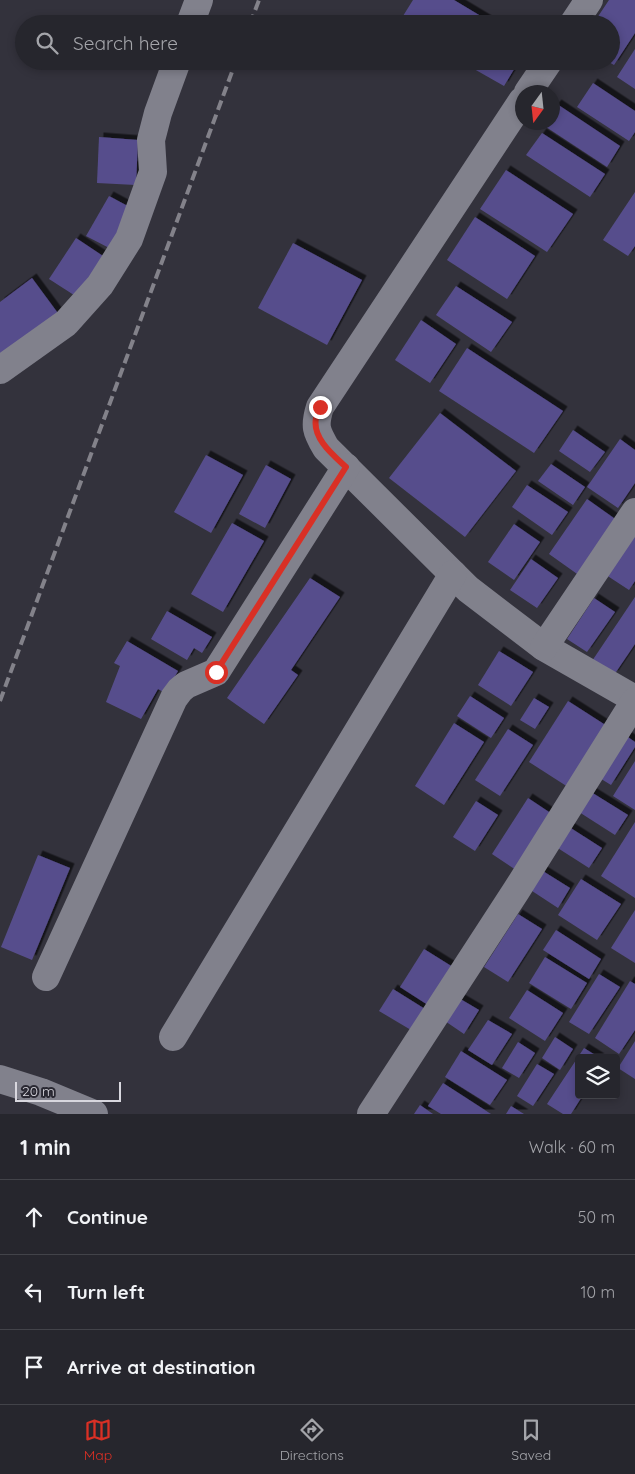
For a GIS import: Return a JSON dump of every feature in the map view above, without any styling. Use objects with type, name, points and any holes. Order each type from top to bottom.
[{"type":"street","points":[[193,15],[199,0]]},
{"type":"street","points":[[579,15],[589,0]]},
{"type":"street","points":[[0,370],[66,322],[100,285],[129,239],[154,172],[151,140],[158,113],[174,70]]},
{"type":"street","points":[[533,85],[542,70]]},
{"type":"street","points":[[371,1114],[516,890],[635,700],[544,647],[468,589],[326,448],[318,435],[316,419],[320,407],[515,112]]},
{"type":"street","points":[[46,977],[174,698],[186,685],[216,672],[346,467]]},
{"type":"street","points":[[544,647],[635,512]]},
{"type":"street","points":[[173,1037],[453,574]]},
{"type":"street","points":[[0,1080],[41,1092],[94,1114]]},
{"type":"building","points":[[413,0],[454,0],[479,15],[404,15]]},
{"type":"building","points":[[609,0],[635,0],[635,33],[620,56],[620,15],[599,15]]},
{"type":"building","points":[[635,49],[635,89],[617,77]]},
{"type":"building","points":[[476,70],[514,70],[504,86]]},
{"type":"building","points":[[593,83],[635,111],[635,132],[629,141],[577,107]]},
{"type":"building","points":[[560,106],[620,146],[607,167],[551,130],[560,130]]},
{"type":"building","points":[[542,133],[605,174],[590,197],[526,155]]},
{"type":"building","points":[[99,137],[138,140],[136,185],[97,183]]},
{"type":"building","points":[[506,170],[573,214],[547,252],[480,209]]},
{"type":"building","points":[[635,192],[635,246],[628,256],[603,240]]},
{"type":"building","points":[[109,196],[137,211],[115,251],[86,236]]},
{"type":"building","points":[[475,217],[535,256],[507,299],[447,260]]},
{"type":"building","points":[[76,238],[103,256],[77,297],[49,279]]},
{"type":"building","points":[[293,243],[362,280],[327,345],[258,308]]},
{"type":"building","points":[[32,278],[60,316],[0,360],[0,302]]},
{"type":"building","points":[[456,286],[512,322],[491,352],[436,315]]},
{"type":"building","points":[[421,320],[456,344],[430,383],[395,360]]},
{"type":"building","points":[[467,348],[563,411],[534,453],[439,391]]},
{"type":"building","points":[[440,413],[516,471],[465,537],[389,478]]},
{"type":"building","points":[[573,430],[605,452],[590,472],[559,451]]},
{"type":"building","points":[[620,439],[635,450],[635,483],[618,508],[587,487]]},
{"type":"building","points":[[206,455],[243,475],[211,533],[174,512]]},
{"type":"building","points":[[551,464],[585,487],[573,505],[538,481]]},
{"type":"building","points":[[266,465],[291,479],[265,528],[239,514]]},
{"type":"building","points":[[527,485],[568,512],[552,535],[512,507]]},
{"type":"building","points":[[587,499],[618,521],[580,576],[549,554]]},
{"type":"building","points":[[635,519],[635,581],[629,590],[600,571]]},
{"type":"building","points":[[232,523],[264,541],[223,612],[191,594]]},
{"type":"building","points":[[514,524],[540,542],[514,580],[488,562]]},
{"type":"building","points":[[531,559],[558,578],[537,608],[510,590]]},
{"type":"building","points":[[310,578],[340,597],[291,670],[298,675],[264,724],[227,698]]},
{"type":"building","points":[[635,597],[635,644],[614,675],[592,661]]},
{"type":"building","points":[[594,598],[615,612],[587,652],[567,639]]},
{"type":"building","points":[[167,611],[212,637],[202,653],[194,648],[187,660],[151,639]]},
{"type":"building","points":[[127,641],[178,671],[165,693],[158,689],[141,719],[106,702],[120,666],[114,663]]},
{"type":"building","points":[[499,651],[533,672],[511,706],[478,685]]},
{"type":"building","points":[[470,696],[504,718],[491,738],[457,716]]},
{"type":"building","points":[[534,698],[549,707],[535,729],[520,720]]},
{"type":"building","points":[[568,701],[607,726],[568,787],[529,762]]},
{"type":"building","points":[[454,723],[484,742],[444,805],[415,786]]},
{"type":"building","points":[[508,729],[533,745],[500,796],[475,780]]},
{"type":"building","points":[[625,735],[635,742],[635,747],[611,785],[598,777]]},
{"type":"building","points":[[635,761],[635,810],[613,796]]},
{"type":"building","points":[[591,792],[628,815],[615,835],[579,812]]},
{"type":"building","points":[[528,798],[552,814],[516,870],[492,854]]},
{"type":"building","points":[[476,801],[498,815],[475,851],[453,837]]},
{"type":"building","points":[[635,822],[635,898],[601,876]]},
{"type":"building","points":[[566,825],[602,848],[589,868],[553,845]]},
{"type":"building","points":[[38,855],[70,868],[32,960],[1,947]]},
{"type":"building","points":[[538,868],[570,888],[558,908],[526,887]]},
{"type":"building","points":[[581,879],[621,904],[597,940],[558,915]]},
{"type":"building","points":[[635,910],[635,963],[611,948]]},
{"type":"building","points":[[518,914],[542,929],[508,982],[484,967]]},
{"type":"building","points":[[556,930],[601,959],[589,979],[543,950]]},
{"type":"building","points":[[424,949],[456,969],[431,1007],[400,987]]},
{"type":"building","points":[[545,957],[587,983],[571,1009],[529,983]]},
{"type":"building","points":[[599,974],[620,987],[589,1034],[569,1022]]},
{"type":"building","points":[[630,981],[635,984],[635,1030],[619,1054],[595,1038]]},
{"type":"building","points":[[393,989],[425,1009],[411,1030],[379,1011]]},
{"type":"building","points":[[527,990],[563,1013],[545,1041],[509,1018]]},
{"type":"building","points":[[457,997],[479,1010],[464,1034],[442,1019]]},
{"type":"building","points":[[488,1020],[512,1034],[492,1065],[468,1050]]},
{"type":"building","points":[[555,1037],[573,1049],[560,1070],[542,1058]]},
{"type":"building","points":[[635,1041],[635,1079],[620,1069],[620,1065]]},
{"type":"building","points":[[518,1042],[535,1053],[519,1078],[502,1068]]},
{"type":"building","points":[[584,1048],[594,1054],[580,1054]]},
{"type":"building","points":[[461,1051],[507,1080],[490,1105],[445,1077]]},
{"type":"building","points":[[575,1062],[575,1099],[580,1099],[571,1114],[563,1114],[547,1104]]},
{"type":"building","points":[[537,1064],[554,1074],[533,1106],[517,1096]]},
{"type":"building","points":[[443,1083],[491,1114],[441,1114],[428,1106]]},
{"type":"building","points":[[420,1105],[433,1114],[414,1114]]},
{"type":"building","points":[[511,1106],[524,1114],[506,1114]]},
{"type":"railway","points":[[253,15],[259,0]]},
{"type":"railway","points":[[0,701],[233,70]]},
{"type":"route","points":[[216,672],[346,467],[326,448],[318,435],[316,419],[320,407]]}]
